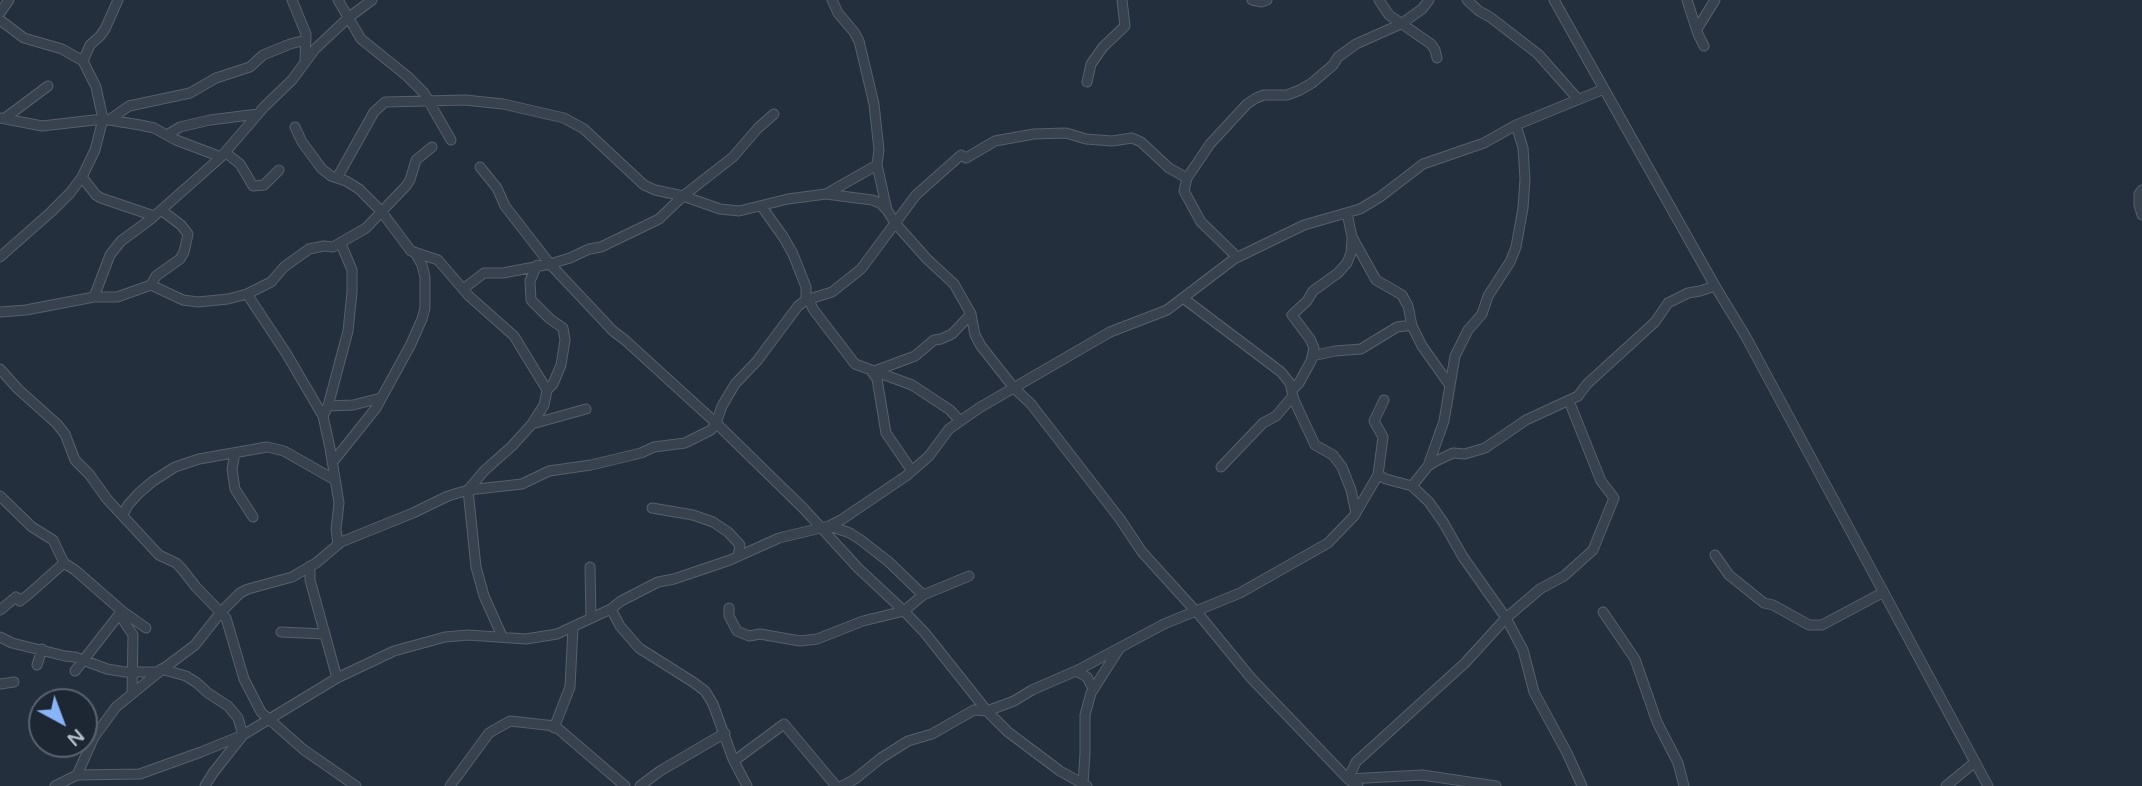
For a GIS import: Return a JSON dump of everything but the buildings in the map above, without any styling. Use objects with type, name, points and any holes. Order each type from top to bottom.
[{"type":"street","points":[[0,13],[9,0]]},
{"type":"street","points":[[83,61],[90,45],[103,32],[118,0]]},
{"type":"street","points":[[292,0],[306,40],[305,61]]},
{"type":"street","points":[[338,0],[361,39],[407,76],[429,100],[451,140]]},
{"type":"street","points":[[94,297],[107,262],[121,241],[224,155],[258,114],[292,80],[305,61],[348,18],[372,0]]},
{"type":"street","points":[[832,0],[838,13],[859,41],[874,104],[879,150],[877,165],[887,210]]},
{"type":"street","points":[[1087,82],[1091,64],[1103,47],[1125,26],[1122,0]]},
{"type":"street","points":[[1252,0],[1267,0]]},
{"type":"street","points":[[1379,0],[1389,15],[1430,44],[1437,58]]},
{"type":"street","points":[[1237,257],[1201,222],[1184,191],[1187,178],[1210,144],[1247,104],[1264,95],[1287,94],[1300,90],[1312,83],[1333,65],[1338,57],[1356,44],[1401,23],[1422,9],[1429,0]]},
{"type":"street","points":[[1467,0],[1538,54],[1577,98]]},
{"type":"street","points":[[1554,0],[1746,337],[1988,786]]},
{"type":"street","points":[[1688,0],[1704,46]]},
{"type":"street","points":[[1697,29],[1715,0]]},
{"type":"street","points":[[0,20],[24,38],[62,49],[83,61],[96,88],[106,119],[82,177],[51,212],[0,257]]},
{"type":"street","points":[[106,119],[129,106],[190,93],[216,78],[250,67],[263,55],[306,40]]},
{"type":"street","points":[[2,118],[48,86]]},
{"type":"street","points":[[55,786],[77,775],[140,774],[243,735],[337,678],[394,651],[427,640],[468,635],[526,639],[573,628],[658,582],[738,556],[779,538],[824,527],[849,515],[912,471],[929,456],[949,429],[960,421],[1110,332],[1167,310],[1237,257],[1304,225],[1360,209],[1423,164],[1484,143],[1516,125],[1604,89]]},
{"type":"street","points":[[337,178],[379,106],[391,101],[465,100],[503,104],[564,118],[584,128],[644,185],[720,209],[739,212],[788,199],[826,194],[872,200],[880,204],[927,259],[954,285],[971,314],[975,335],[981,346],[1014,388],[1031,404],[1120,519],[1142,552],[1196,611],[1251,678],[1348,779],[1358,786]]},
{"type":"street","points":[[167,135],[180,127],[210,120],[258,114]]},
{"type":"street","points":[[463,289],[484,273],[503,273],[570,258],[589,249],[601,247],[659,219],[683,196],[733,157],[774,114]]},
{"type":"street","points":[[2,118],[42,126],[106,119],[154,128],[176,140],[224,155],[240,164],[253,186],[264,185],[279,170]]},
{"type":"street","points":[[1412,486],[1428,466],[1444,421],[1455,356],[1468,330],[1482,314],[1488,296],[1510,262],[1516,247],[1525,179],[1522,148],[1516,125]]},
{"type":"street","points":[[295,127],[322,169],[359,189],[382,211],[401,239],[416,254],[425,277],[425,308],[411,344],[371,415],[332,463]]},
{"type":"street","points":[[77,775],[89,745],[116,707],[195,645],[240,593],[292,578],[338,544],[448,496],[468,490],[522,484],[550,471],[591,465],[641,453],[654,447],[685,443],[711,430],[735,384],[757,361],[798,306],[808,299],[832,292],[853,276],[870,258],[916,195],[961,155],[966,158],[995,141],[1020,135],[1066,133],[1086,139],[1136,139],[1169,168],[1187,178]]},
{"type":"street","points":[[151,285],[183,300],[198,302],[247,294],[271,282],[285,267],[309,249],[333,247],[366,228],[410,180],[416,160],[432,147]]},
{"type":"street","points":[[826,194],[877,165]]},
{"type":"street","points":[[480,167],[497,188],[505,206],[550,264],[613,331],[716,423],[824,527],[925,633],[987,711],[1008,732],[1078,784],[1085,753],[1085,715],[1093,689],[1120,648]]},
{"type":"street","points":[[0,312],[26,310],[94,297],[117,297],[151,285],[156,276],[180,259],[188,234],[181,225],[157,213],[100,198],[82,177]]},
{"type":"street","points":[[2142,190],[2139,194],[2142,215]]},
{"type":"street","points":[[762,206],[793,254],[813,309],[855,364],[912,385],[950,410],[960,421]]},
{"type":"street","points":[[1221,467],[1263,423],[1276,416],[1299,383],[1314,348],[1292,315],[1313,291],[1338,273],[1347,262],[1351,253],[1352,237],[1347,213]]},
{"type":"street","points":[[1352,237],[1376,280],[1402,295],[1422,346],[1449,384]]},
{"type":"street","points":[[323,416],[348,331],[354,279],[341,244]]},
{"type":"street","points":[[416,254],[438,260],[463,289],[518,340],[527,360],[547,390]]},
{"type":"street","points":[[502,636],[484,596],[476,567],[468,490],[532,424],[544,405],[547,390],[557,377],[565,340],[563,328],[531,300],[530,281],[537,265]]},
{"type":"street","points":[[1428,466],[1453,453],[1465,454],[1485,447],[1525,420],[1578,396],[1587,384],[1655,322],[1668,303],[1688,293],[1715,286]]},
{"type":"street","points":[[247,294],[323,416],[338,503],[338,544]]},
{"type":"street","points":[[1183,298],[1281,372],[1290,383],[1315,445],[1332,455],[1342,467],[1356,513]]},
{"type":"street","points":[[872,372],[915,356],[934,340],[952,334],[971,314]]},
{"type":"street","points":[[1312,356],[1361,349],[1396,327],[1412,325]]},
{"type":"street","points":[[0,369],[58,424],[75,460],[107,499],[159,555],[176,563],[226,618],[234,651],[251,696],[261,712],[304,750],[355,786]]},
{"type":"street","points":[[872,372],[877,379],[886,433],[912,471]]},
{"type":"street","points":[[328,406],[353,405],[381,398]]},
{"type":"street","points":[[842,786],[908,741],[932,734],[974,710],[987,711],[1014,701],[1164,624],[1240,593],[1328,543],[1356,513],[1378,475],[1383,437],[1374,421],[1384,400]]},
{"type":"street","points":[[1348,779],[1356,762],[1465,663],[1506,618],[1540,589],[1564,576],[1593,550],[1614,498],[1601,481],[1569,401]]},
{"type":"street","points":[[532,424],[586,409]]},
{"type":"street","points":[[123,515],[139,493],[168,470],[198,459],[267,447],[284,451],[335,480]]},
{"type":"street","points":[[235,453],[232,469],[235,489],[253,517]]},
{"type":"street","points":[[1378,475],[1386,480],[1412,486],[1438,514],[1463,557],[1506,618],[1523,650],[1534,692],[1582,786]]},
{"type":"street","points":[[0,496],[32,527],[53,540],[64,563],[102,592],[120,612],[133,635],[132,694]]},
{"type":"street","points":[[652,508],[693,515],[713,522],[728,532],[740,545],[738,556]]},
{"type":"street","points":[[824,527],[850,533],[862,541],[889,562],[923,595]]},
{"type":"street","points":[[1715,555],[1729,575],[1764,603],[1773,605],[1809,625],[1822,625],[1882,593]]},
{"type":"street","points":[[0,610],[16,597],[20,601],[64,563]]},
{"type":"street","points":[[310,566],[310,580],[337,678]]},
{"type":"street","points":[[590,567],[591,618]]},
{"type":"street","points":[[729,608],[729,616],[737,631],[749,636],[760,634],[800,641],[817,639],[863,621],[904,611],[923,595],[970,576]]},
{"type":"street","points":[[611,609],[620,626],[639,648],[705,691],[747,786]]},
{"type":"street","points":[[120,612],[146,628]]},
{"type":"street","points":[[75,671],[120,612]]},
{"type":"street","points":[[1603,612],[1635,659],[1657,722],[1678,763],[1684,786]]},
{"type":"street","points":[[554,728],[570,687],[573,628]]},
{"type":"street","points":[[281,632],[325,634]]},
{"type":"street","points":[[0,637],[12,643],[75,657],[107,670],[160,671],[186,676],[228,706],[238,718],[243,735]]},
{"type":"street","points":[[37,665],[42,649]]},
{"type":"street","points":[[1076,671],[1087,677],[1093,689]]},
{"type":"street","points":[[0,684],[13,682]]},
{"type":"street","points":[[450,786],[489,733],[510,721],[554,728],[625,786]]},
{"type":"street","points":[[734,761],[784,724],[836,786]]},
{"type":"street","points":[[640,786],[660,771],[725,733]]},
{"type":"street","points":[[205,786],[243,735]]},
{"type":"street","points":[[1946,786],[1975,762]]},
{"type":"street","points":[[1348,779],[1422,775],[1496,786]]}]
